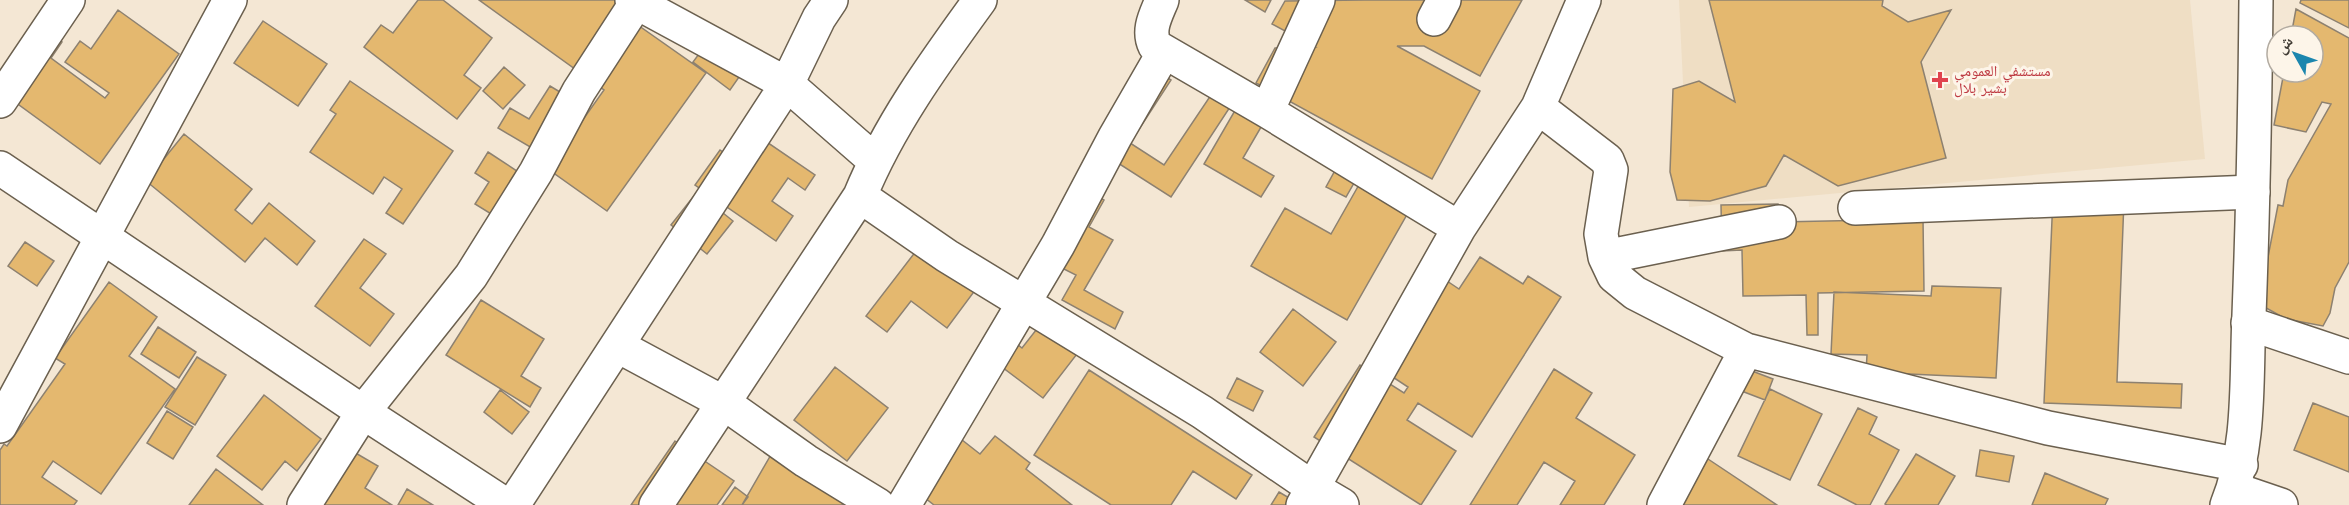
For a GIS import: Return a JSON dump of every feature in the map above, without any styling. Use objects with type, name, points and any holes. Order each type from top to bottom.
[{"type":"street","points":[[0,101],[68,0]]},
{"type":"street","points":[[0,426],[230,0]]},
{"type":"street","points":[[513,505],[787,84],[819,18],[831,0]]},
{"type":"street","points":[[656,505],[860,196],[874,160],[931,68],[980,0]]},
{"type":"street","points":[[1162,0],[1152,25],[1151,34],[1155,46],[1268,111],[1459,228]]},
{"type":"street","points":[[1268,111],[1318,0]]},
{"type":"street","points":[[1308,496],[1459,228],[1538,107],[1584,0]]},
{"type":"street","points":[[2234,486],[2246,408],[2256,0]]},
{"type":"street","points":[[304,505],[363,412],[471,276],[536,172],[579,91],[636,1],[787,84],[874,160]]},
{"type":"street","points":[[904,505],[1058,245],[1115,137],[1164,52]]},
{"type":"street","points":[[1538,107],[1607,160],[1611,170],[1601,234],[1605,257],[1614,276],[1635,293],[1746,350],[2048,428],[2234,486],[2281,505]]},
{"type":"street","points":[[0,168],[363,412],[506,505]]},
{"type":"street","points":[[1855,208],[2253,192]]},
{"type":"street","points":[[860,196],[947,256],[1202,412],[1308,496],[1342,505]]},
{"type":"street","points":[[1605,257],[1779,222]]},
{"type":"street","points":[[2248,323],[2349,357]]},
{"type":"street","points":[[618,346],[724,404],[806,460],[878,505]]},
{"type":"street","points":[[1664,505],[1746,350]]},
{"type":"shaded area","name":"مستشفي العمومي بشير بلال","points":[[1679,0],[2190,0],[2205,159],[1689,207]]},
{"type":"building","points":[[418,0],[443,0],[492,38],[464,75],[481,88],[457,119],[364,47],[381,25],[393,33]]},
{"type":"building","points":[[479,0],[620,0],[635,23],[706,73],[607,211],[548,169],[604,90]]},
{"type":"building","points":[[1245,0],[1271,0],[1265,12]]},
{"type":"building","points":[[1522,0],[1480,76],[1424,46],[1397,46],[1480,91],[1432,179],[1256,83],[1275,48],[1315,47],[1272,24],[1285,1]]},
{"type":"building","points":[[1709,0],[1883,0],[1882,6],[1908,22],[1951,10],[1921,62],[1946,158],[1838,186],[1784,155],[1766,186],[1710,201],[1677,200],[1670,172],[1673,89],[1699,81],[1735,102]]},
{"type":"building","points":[[2301,0],[2349,0],[2349,28],[2300,3]]},
{"type":"building","points":[[2296,9],[2323,24],[2293,24]]},
{"type":"building","points":[[118,10],[179,54],[100,164],[0,91],[36,24],[62,42],[51,58],[105,98],[109,93],[65,62],[80,41],[91,49]]},
{"type":"building","points":[[263,21],[327,64],[298,106],[234,63]]},
{"type":"building","points":[[2325,25],[2349,38],[2349,262],[2335,288],[2330,313],[2323,326],[2286,319],[2259,304],[2278,205],[2283,206],[2288,180],[2331,104],[2322,102],[2306,132],[2274,125],[2282,84],[2325,84]]},
{"type":"building","points":[[707,43],[744,70],[730,90],[693,62]]},
{"type":"building","points":[[504,67],[525,85],[503,109],[483,91]]},
{"type":"building","points":[[1151,67],[1171,80],[1130,143],[1164,165],[1213,92],[1232,104],[1171,197],[1096,149]]},
{"type":"building","points":[[350,81],[453,151],[403,224],[386,213],[402,189],[384,177],[373,194],[310,152],[336,114],[330,110]]},
{"type":"building","points":[[550,86],[570,98],[537,151],[498,128],[510,108],[529,119]]},
{"type":"building","points":[[1237,107],[1264,122],[1243,158],[1274,176],[1261,197],[1204,164]]},
{"type":"building","points":[[184,134],[252,189],[235,210],[252,224],[269,203],[315,241],[297,265],[265,238],[245,262],[146,181]]},
{"type":"building","points":[[758,136],[815,175],[805,190],[788,178],[772,201],[793,216],[776,241],[695,185],[720,150],[739,163]]},
{"type":"building","points":[[488,152],[523,175],[496,217],[475,204],[489,182],[475,173]]},
{"type":"building","points":[[1338,165],[1358,176],[1346,197],[1326,187]]},
{"type":"building","points":[[1360,183],[1409,211],[1347,320],[1251,266],[1285,208],[1331,234]]},
{"type":"building","points":[[1077,184],[1104,200],[1089,227],[1113,240],[1084,290],[1123,312],[1115,329],[1062,300],[1076,275],[1060,267]]},
{"type":"building","points":[[697,192],[733,221],[707,254],[671,225]]},
{"type":"building","points":[[2053,197],[2124,200],[2117,382],[2182,384],[2181,408],[2044,403]]},
{"type":"building","points":[[1778,204],[1779,222],[1923,219],[1924,291],[1818,293],[1818,335],[1807,335],[1806,295],[1743,296],[1742,250],[1722,251],[1721,205]]},
{"type":"building","points":[[364,239],[386,254],[360,288],[394,314],[370,346],[315,306]]},
{"type":"building","points":[[25,242],[54,261],[37,286],[8,266]]},
{"type":"building","points":[[923,242],[979,285],[947,328],[911,301],[887,332],[866,316]]},
{"type":"building","points":[[1480,257],[1523,284],[1528,276],[1561,297],[1472,437],[1418,403],[1407,420],[1456,451],[1421,505],[1314,437],[1360,365],[1404,393],[1408,387],[1376,366],[1441,277],[1459,289]]},
{"type":"building","points":[[109,282],[157,317],[129,356],[175,389],[101,494],[53,461],[42,477],[77,501],[74,505],[0,505],[0,450],[4,444],[7,446],[65,364],[55,358]]},
{"type":"building","points":[[1932,286],[2001,288],[1996,378],[1866,372],[1867,355],[1831,354],[1834,292],[1931,296]]},
{"type":"building","points":[[481,300],[544,339],[521,376],[541,388],[530,407],[446,355]]},
{"type":"building","points":[[1293,309],[1336,342],[1303,386],[1260,352]]},
{"type":"building","points":[[1040,325],[1077,354],[1043,398],[990,358],[1007,336],[1022,348]]},
{"type":"building","points":[[158,327],[196,352],[179,378],[141,354]]},
{"type":"building","points":[[197,357],[226,375],[195,425],[165,407]]},
{"type":"building","points":[[1739,366],[1773,379],[1765,400],[1731,387]]},
{"type":"building","points":[[835,367],[888,408],[847,461],[794,420]]},
{"type":"building","points":[[1554,369],[1592,393],[1576,418],[1635,455],[1604,505],[1560,505],[1575,481],[1544,462],[1517,505],[1470,505]]},
{"type":"building","points":[[1089,370],[1252,475],[1236,499],[1193,471],[1171,505],[1111,505],[1034,455]]},
{"type":"building","points":[[1237,378],[1263,391],[1253,411],[1227,398]]},
{"type":"building","points":[[1770,389],[1822,414],[1790,480],[1738,456]]},
{"type":"building","points":[[500,390],[529,412],[512,434],[484,412]]},
{"type":"building","points":[[264,395],[321,439],[297,471],[285,461],[262,490],[217,456]]},
{"type":"building","points":[[2313,403],[2349,417],[2349,472],[2294,450]]},
{"type":"building","points":[[1858,408],[1877,417],[1869,434],[1899,450],[1870,505],[1857,505],[1818,485]]},
{"type":"building","points":[[167,411],[193,427],[173,459],[147,443]]},
{"type":"building","points":[[943,425],[980,454],[995,436],[1030,463],[1026,469],[1072,505],[934,505],[901,479]]},
{"type":"building","points":[[675,441],[734,481],[717,505],[631,505]]},
{"type":"building","points":[[347,448],[378,466],[365,488],[392,505],[312,505]]},
{"type":"building","points":[[1980,450],[2014,456],[2009,482],[1976,476]]},
{"type":"building","points":[[1696,451],[1777,505],[1667,505]]},
{"type":"building","points":[[772,453],[848,496],[842,505],[742,505]]},
{"type":"building","points":[[1916,454],[1955,476],[1938,505],[1885,504]]},
{"type":"building","points":[[216,469],[263,505],[189,505]]},
{"type":"building","points":[[2045,473],[2108,499],[2105,505],[2032,505]]},
{"type":"building","points":[[735,487],[748,497],[742,505],[722,505]]},
{"type":"building","points":[[407,489],[433,505],[398,505]]},
{"type":"building","points":[[1279,492],[1301,505],[1271,505]]},
{"type":"place","name":"مستشفي العمومي بشير بلال","points":[[1940,80]]}]
